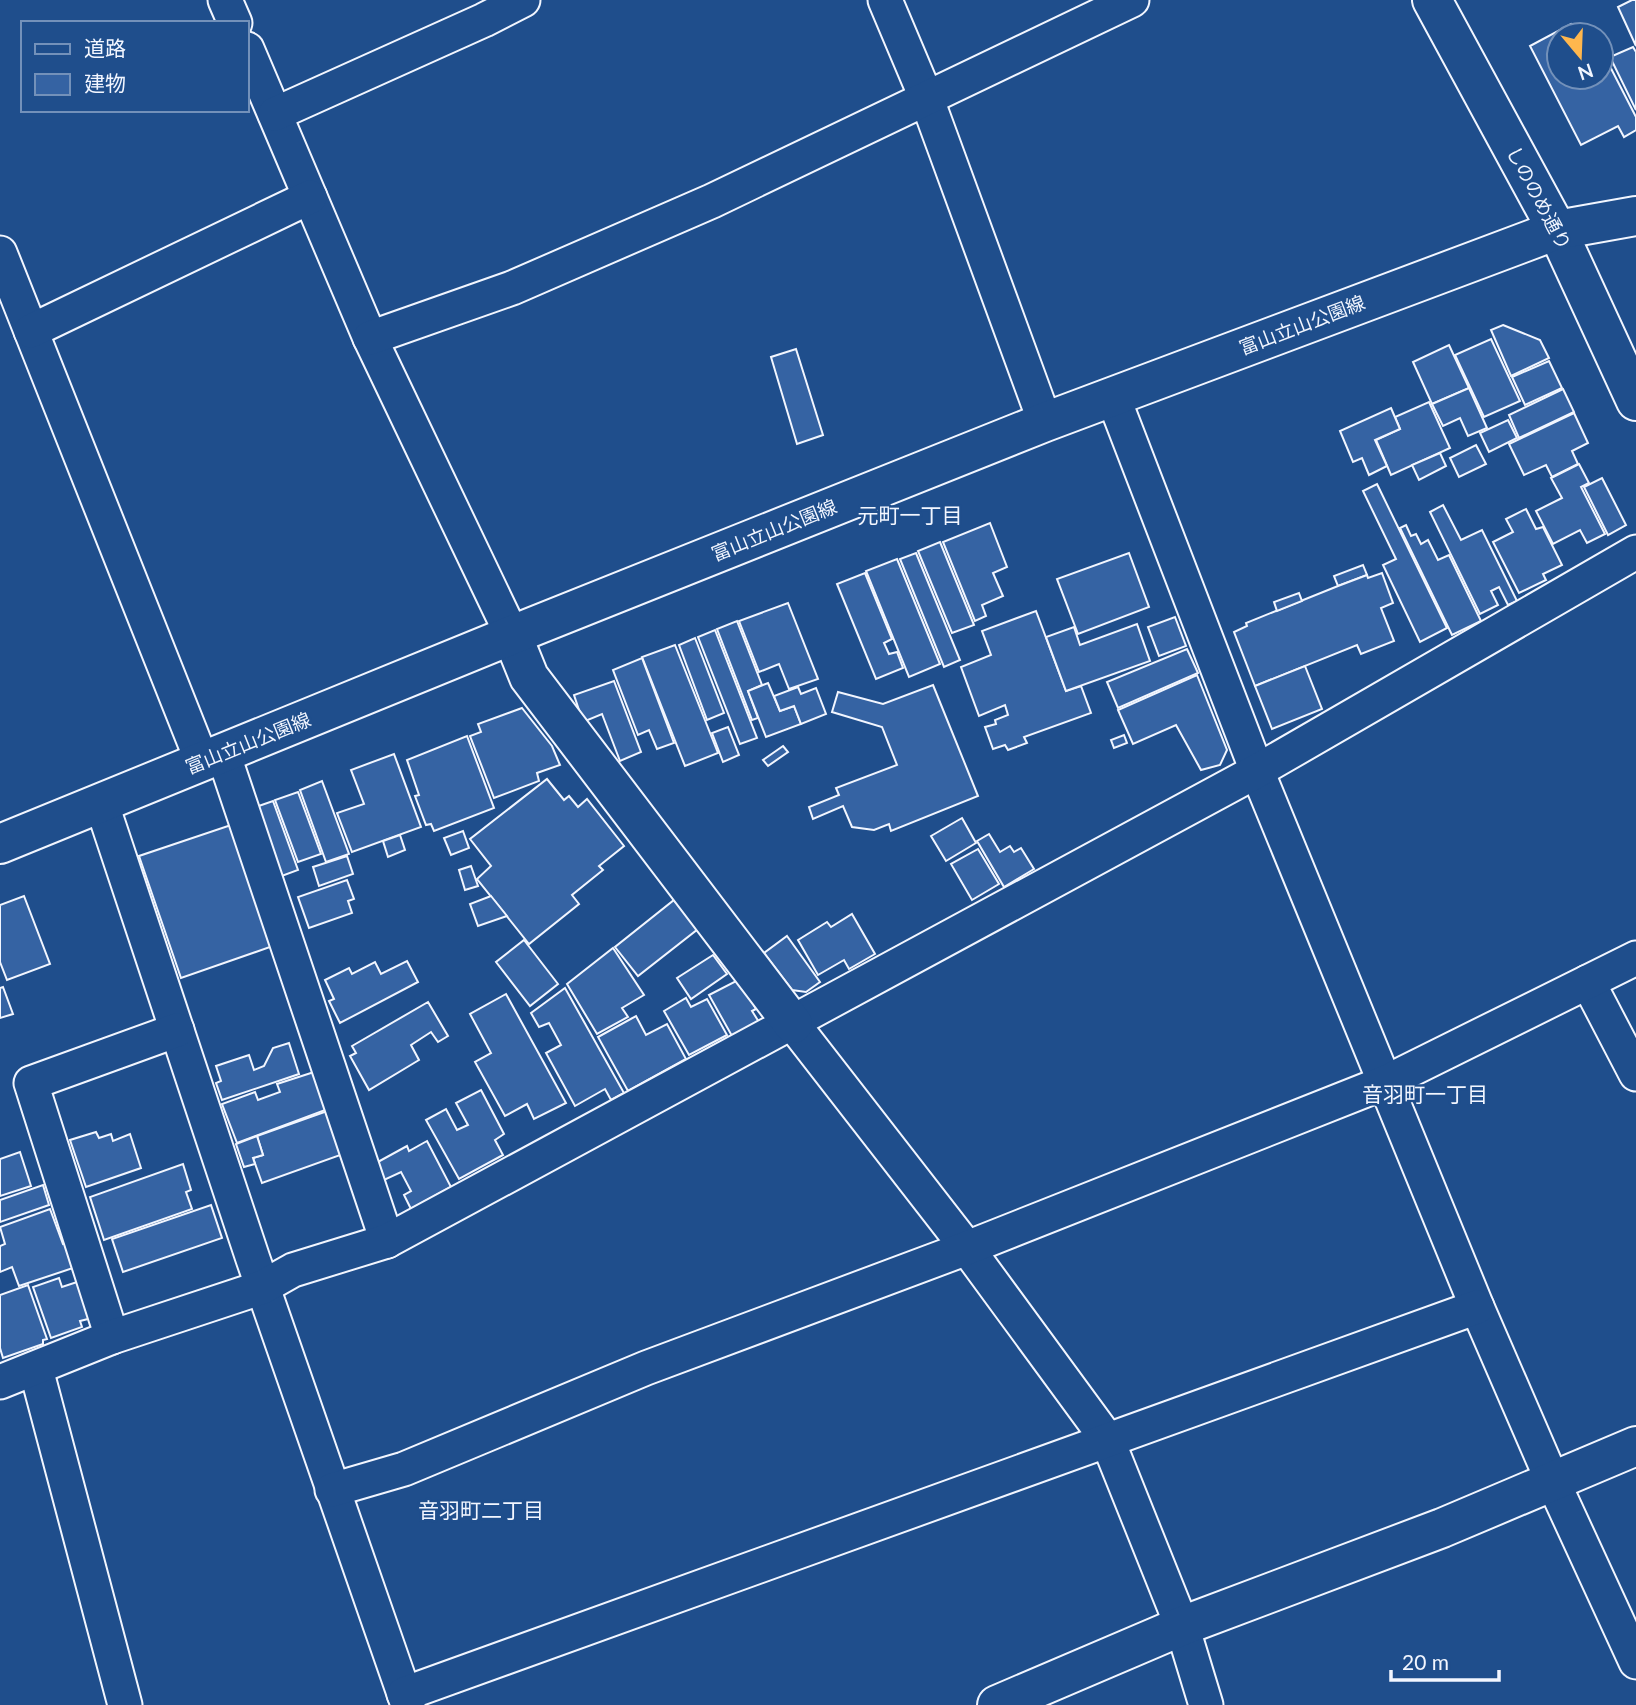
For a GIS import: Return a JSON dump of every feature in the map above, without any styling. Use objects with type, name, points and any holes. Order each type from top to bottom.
[{"type":"main road","name":"しののめ通り","points":[[1432,0],[1557,230],[1636,401]]},
{"type":"main road","name":"富山立山公園線","points":[[0,844],[1045,422],[1557,230],[1636,216]]},
{"type":"main road","points":[[512,635],[529,677],[793,1024]]},
{"type":"main road","points":[[997,1705],[1182,1626],[1442,1528],[1636,1446]]},
{"type":"street","points":[[225,0],[234,21]]},
{"type":"street","points":[[275,114],[523,0]]},
{"type":"street","points":[[885,0],[926,97],[1045,422]]},
{"type":"street","points":[[370,338],[512,288],[712,201],[1132,0]]},
{"type":"street","points":[[248,51],[370,338],[512,635]]},
{"type":"street","points":[[31,331],[310,197]]},
{"type":"street","points":[[0,253],[212,757],[387,1241]]},
{"type":"street","points":[[1113,397],[1257,771],[1477,1307],[1553,1482],[1636,1662]]},
{"type":"street","points":[[0,1382],[111,1338],[262,1287],[293,1270],[387,1241],[1257,771],[1636,552]]},
{"type":"street","points":[[101,802],[262,1287],[406,1700],[1107,1439],[1477,1307]]},
{"type":"street","points":[[332,1490],[404,1469],[646,1367],[967,1248],[1386,1082],[1636,958]]},
{"type":"street","points":[[1588,982],[1636,1074]]},
{"type":"street","points":[[793,1024],[967,1248],[1107,1439],[1182,1626],[1206,1705]]},
{"type":"street","points":[[111,1338],[31,1083],[177,1030]]},
{"type":"street","points":[[36,1369],[125,1705]]},
{"type":"building","points":[[1636,0],[1636,46],[1618,7]]},
{"type":"building","points":[[1545,38],[1545,75],[1530,46]]},
{"type":"building","points":[[1633,47],[1636,52],[1636,110],[1615,67],[1615,55]]},
{"type":"building","points":[[1615,76],[1636,117],[1636,130],[1624,137],[1618,126],[1581,145],[1553,91],[1615,91]]},
{"type":"building","points":[[1503,325],[1540,340],[1549,358],[1511,376],[1491,330]]},
{"type":"building","points":[[1491,339],[1520,401],[1484,417],[1455,355]]},
{"type":"building","points":[[1449,345],[1469,388],[1432,404],[1413,362]]},
{"type":"building","points":[[796,349],[823,435],[797,444],[771,357]]},
{"type":"building","points":[[1549,361],[1562,388],[1525,405],[1512,377]]},
{"type":"building","points":[[1469,388],[1487,428],[1468,436],[1460,418],[1443,426],[1432,404]]},
{"type":"building","points":[[1563,389],[1574,412],[1519,438],[1509,415]]},
{"type":"building","points":[[1429,402],[1450,448],[1391,475],[1376,440],[1400,429],[1395,417]]},
{"type":"building","points":[[1391,408],[1400,429],[1375,440],[1387,466],[1369,475],[1362,458],[1353,462],[1340,431]]},
{"type":"building","points":[[1574,413],[1588,443],[1572,451],[1578,464],[1552,477],[1546,465],[1524,475],[1509,444]]},
{"type":"building","points":[[1508,420],[1517,438],[1489,452],[1480,433]]},
{"type":"building","points":[[1476,445],[1486,464],[1459,477],[1450,458]]},
{"type":"building","points":[[1440,453],[1446,466],[1419,480],[1412,465]]},
{"type":"building","points":[[1579,464],[1589,483],[1581,487],[1605,534],[1587,543],[1580,530],[1553,544],[1536,511],[1562,498],[1551,478]]},
{"type":"building","points":[[1602,478],[1626,525],[1608,535],[1584,487]]},
{"type":"building","points":[[1377,484],[1447,628],[1420,642],[1383,565],[1396,559],[1363,491]]},
{"type":"building","points":[[1443,505],[1461,540],[1482,530],[1517,601],[1508,605],[1499,587],[1491,591],[1498,605],[1480,614],[1430,512]]},
{"type":"building","points":[[1526,509],[1536,529],[1543,527],[1562,565],[1543,574],[1546,580],[1519,593],[1493,542],[1513,532],[1506,519]]},
{"type":"building","points":[[990,523],[1007,567],[993,573],[1003,596],[982,605],[986,616],[975,621],[943,542]]},
{"type":"building","points":[[1406,525],[1411,536],[1416,534],[1421,544],[1428,540],[1438,560],[1449,555],[1481,621],[1452,635],[1400,528]]},
{"type":"building","points":[[940,542],[974,625],[952,633],[918,551]]},
{"type":"building","points":[[916,553],[960,660],[944,667],[900,559]]},
{"type":"building","points":[[1129,553],[1149,607],[1078,634],[1057,579]]},
{"type":"building","points":[[897,559],[940,664],[909,677],[866,571]]},
{"type":"building","points":[[1363,565],[1367,575],[1338,586],[1334,576]]},
{"type":"building","points":[[865,573],[892,639],[884,643],[889,654],[897,652],[903,668],[876,679],[837,584]]},
{"type":"building","points":[[1382,573],[1393,603],[1381,608],[1394,641],[1361,654],[1357,645],[1255,686],[1234,632],[1247,626],[1246,623],[1338,586],[1367,575],[1368,578]]},
{"type":"building","points":[[1299,593],[1302,601],[1277,611],[1274,602]]},
{"type":"building","points":[[788,603],[818,679],[789,689],[779,664],[759,672],[739,621]]},
{"type":"building","points":[[1036,611],[1066,691],[1081,686],[1091,713],[1024,737],[1027,743],[1008,750],[1005,745],[993,749],[985,727],[996,724],[995,720],[1008,715],[1005,705],[979,716],[961,667],[991,655],[982,631]]},
{"type":"building","points":[[1175,617],[1186,646],[1159,656],[1148,627]]},
{"type":"building","points":[[737,621],[762,685],[748,691],[758,718],[752,720],[717,629]]},
{"type":"building","points":[[1137,624],[1150,661],[1066,691],[1046,637],[1074,627],[1080,645]]},
{"type":"building","points":[[715,630],[757,738],[740,744],[698,637]]},
{"type":"building","points":[[695,638],[724,713],[707,720],[679,645]]},
{"type":"building","points":[[675,645],[718,753],[685,766],[642,657]]},
{"type":"building","points":[[1187,649],[1198,673],[1118,708],[1107,682]]},
{"type":"building","points":[[642,658],[674,743],[657,749],[649,730],[638,735],[613,670]]},
{"type":"building","points":[[1305,666],[1322,709],[1272,729],[1255,686]]},
{"type":"building","points":[[1197,675],[1227,750],[1220,765],[1201,770],[1176,725],[1133,744],[1118,710]]},
{"type":"building","points":[[614,681],[641,752],[620,761],[602,714],[583,722],[574,695]]},
{"type":"building","points":[[768,683],[780,711],[794,706],[801,724],[766,737],[748,691]]},
{"type":"building","points":[[933,685],[978,796],[891,831],[889,824],[874,830],[852,827],[843,806],[813,819],[809,807],[839,795],[836,788],[897,765],[882,727],[832,712],[838,692],[883,704]]},
{"type":"building","points":[[798,687],[801,694],[816,688],[826,714],[801,724],[794,706],[780,711],[774,696]]},
{"type":"building","points":[[522,708],[552,746],[560,765],[537,773],[539,781],[494,798],[470,736],[481,732],[478,724]]},
{"type":"building","points":[[728,727],[739,755],[723,762],[712,733]]},
{"type":"building","points":[[1124,735],[1127,743],[1114,748],[1111,740]]},
{"type":"building","points":[[467,736],[494,808],[434,831],[431,824],[426,825],[415,796],[419,795],[407,760]]},
{"type":"building","points":[[783,746],[788,752],[768,766],[763,760]]},
{"type":"building","points":[[394,754],[421,827],[352,852],[337,813],[364,804],[351,770]]},
{"type":"building","points":[[547,779],[564,800],[569,796],[578,807],[587,799],[624,846],[599,866],[603,870],[572,895],[579,904],[529,944],[477,879],[491,866],[470,839]]},
{"type":"building","points":[[322,781],[349,854],[326,862],[300,790]]},
{"type":"building","points":[[298,792],[321,854],[298,862],[275,800]]},
{"type":"building","points":[[273,801],[298,870],[279,877],[253,808]]},
{"type":"building","points":[[962,818],[976,843],[946,861],[931,836]]},
{"type":"building","points":[[231,825],[273,946],[181,978],[139,856]]},
{"type":"building","points":[[463,831],[469,848],[451,855],[444,838]]},
{"type":"building","points":[[989,834],[1000,852],[1010,846],[1014,852],[1021,848],[1034,869],[1004,887],[977,841]]},
{"type":"building","points":[[400,835],[405,850],[388,857],[383,841]]},
{"type":"building","points":[[978,849],[999,884],[972,900],[951,864]]},
{"type":"building","points":[[347,856],[353,874],[319,886],[313,867]]},
{"type":"building","points":[[471,866],[478,886],[465,890],[459,870]]},
{"type":"building","points":[[347,880],[354,899],[348,901],[352,913],[309,928],[298,897]]},
{"type":"building","points":[[24,896],[50,964],[7,980],[0,962],[0,905]]},
{"type":"building","points":[[491,896],[507,916],[478,926],[470,904]]},
{"type":"building","points":[[674,900],[698,929],[638,976],[615,947]]},
{"type":"building","points":[[852,914],[875,954],[849,969],[844,960],[818,975],[798,940],[827,922],[831,927]]},
{"type":"building","points":[[787,936],[820,982],[806,992],[792,990],[764,953]]},
{"type":"building","points":[[524,940],[558,984],[530,1006],[496,962]]},
{"type":"building","points":[[613,948],[644,995],[622,1008],[628,1017],[597,1034],[567,984]]},
{"type":"building","points":[[713,955],[727,974],[691,999],[677,978]]},
{"type":"building","points":[[407,961],[418,982],[340,1023],[329,1001],[334,999],[325,980],[349,968],[352,974],[375,962],[381,974]]},
{"type":"building","points":[[740,979],[756,1009],[752,1011],[759,1022],[732,1036],[709,995]]},
{"type":"building","points":[[3,987],[13,1014],[0,1018],[0,988]]},
{"type":"building","points":[[565,988],[624,1093],[611,1100],[605,1089],[575,1106],[546,1053],[561,1045],[549,1023],[539,1027],[531,1013]]},
{"type":"building","points":[[506,994],[566,1103],[534,1119],[527,1104],[505,1116],[475,1062],[491,1053],[470,1014]]},
{"type":"building","points":[[686,998],[691,1007],[707,999],[727,1035],[689,1055],[664,1011]]},
{"type":"building","points":[[428,1002],[448,1036],[438,1042],[431,1032],[411,1045],[419,1060],[369,1090],[350,1056],[356,1053],[352,1046]]},
{"type":"building","points":[[636,1016],[646,1035],[667,1024],[686,1059],[628,1091],[598,1037]]},
{"type":"building","points":[[289,1043],[299,1074],[222,1100],[216,1083],[221,1081],[216,1066],[249,1055],[254,1070],[264,1066],[273,1048]]},
{"type":"building","points":[[314,1072],[328,1109],[237,1143],[222,1104],[255,1092],[258,1100],[280,1092],[277,1084]]},
{"type":"building","points":[[481,1090],[504,1134],[495,1140],[503,1155],[459,1179],[426,1120],[446,1109],[457,1130],[468,1125],[456,1103]]},
{"type":"building","points":[[330,1110],[346,1153],[262,1183],[253,1158],[263,1155],[257,1136]]},
{"type":"building","points":[[96,1132],[99,1138],[111,1134],[113,1141],[130,1134],[141,1168],[86,1187],[70,1140]]},
{"type":"building","points":[[257,1136],[263,1155],[253,1158],[255,1164],[244,1167],[236,1144]]},
{"type":"building","points":[[427,1141],[451,1187],[411,1209],[404,1195],[411,1191],[401,1172],[384,1180],[376,1163],[407,1146],[409,1151]]},
{"type":"building","points":[[20,1152],[31,1186],[0,1196],[0,1159]]},
{"type":"building","points":[[183,1164],[191,1190],[186,1192],[192,1209],[104,1240],[90,1197]]},
{"type":"building","points":[[43,1185],[49,1205],[0,1222],[0,1200]]},
{"type":"building","points":[[211,1205],[222,1238],[123,1272],[112,1239]]},
{"type":"building","points":[[50,1209],[63,1244],[70,1242],[79,1266],[19,1286],[12,1267],[0,1272],[0,1246],[5,1244],[0,1227]]},
{"type":"building","points":[[59,1278],[62,1287],[80,1281],[92,1318],[80,1321],[82,1327],[51,1338],[33,1287]]},
{"type":"building","points":[[28,1285],[47,1339],[43,1340],[43,1344],[3,1358],[0,1348],[0,1295]]},
{"type":"district","name":"元町一丁目","points":[[910,516]]},
{"type":"district","name":"音羽町一丁目","points":[[1425,1095]]},
{"type":"district","name":"音羽町二丁目","points":[[481,1511]]}]
